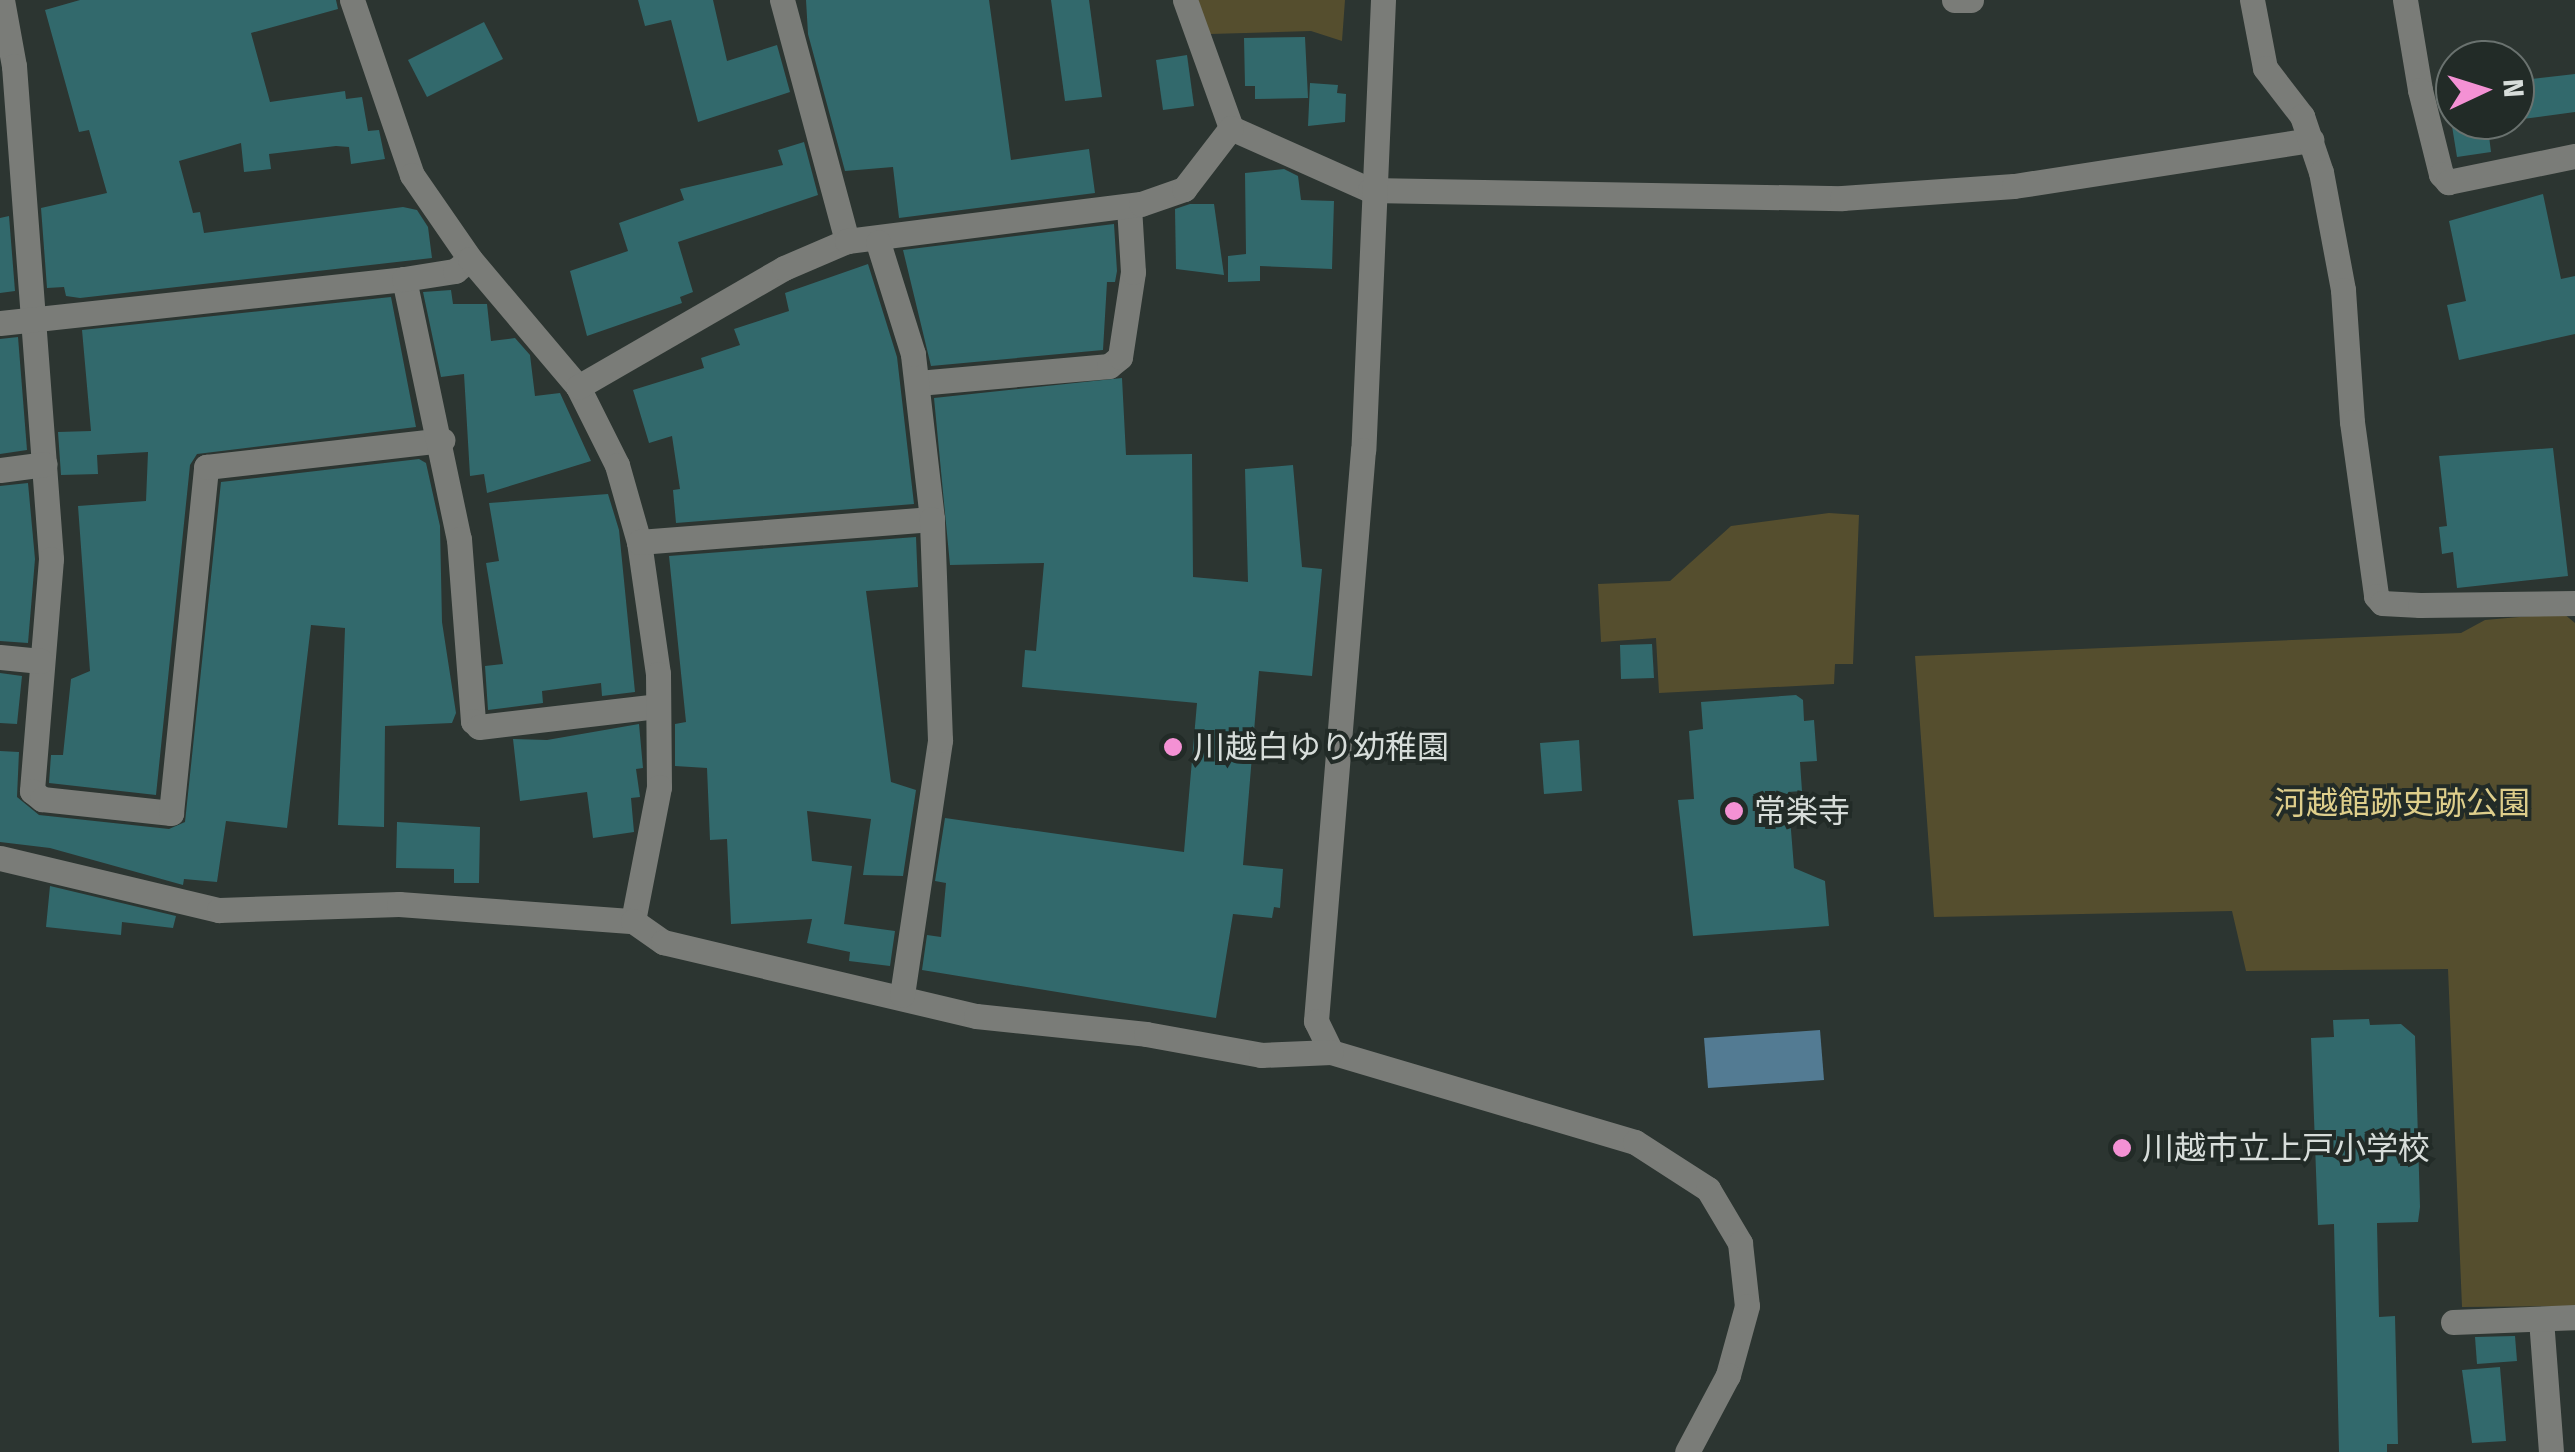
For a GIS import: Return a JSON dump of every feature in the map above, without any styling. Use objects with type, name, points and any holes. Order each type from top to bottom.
[{"type":"street","points":[[2,0],[35,319],[51,559],[32,791],[42,799],[172,813],[206,467],[442,440]]},
{"type":"street","points":[[352,0],[412,175],[470,259],[578,387],[617,465],[639,542],[658,674],[659,788],[633,921]]},
{"type":"street","points":[[782,0],[847,241]]},
{"type":"street","points":[[1185,0],[1231,128],[1370,190],[1842,198],[2014,186],[2311,140]]},
{"type":"street","points":[[1331,1052],[1316,1022],[1362,470],[1370,190],[1383,0]]},
{"type":"street","points":[[1954,0],[1970,0]]},
{"type":"street","points":[[2252,0],[2265,68],[2311,140],[2343,290],[2352,422],[2376,596],[2382,603],[2420,605],[2575,603]]},
{"type":"street","points":[[2406,0],[2420,90],[2440,174],[2448,182],[2575,156]]},
{"type":"street","points":[[578,387],[784,268],[847,241],[878,242],[1129,206],[1184,188],[1231,128]]},
{"type":"street","points":[[918,383],[1109,366],[1120,357],[1133,272],[1129,206]]},
{"type":"street","points":[[878,242],[918,383],[932,519],[940,740],[902,995]]},
{"type":"street","points":[[0,323],[404,279],[454,270],[470,259]]},
{"type":"street","points":[[404,279],[442,440],[459,539],[473,721],[478,726],[656,706]]},
{"type":"street","points":[[0,470],[44,464]]},
{"type":"street","points":[[639,542],[932,519]]},
{"type":"street","points":[[0,657],[41,661]]},
{"type":"street","points":[[0,858],[219,910],[365,903],[633,921],[663,942],[902,995],[976,1016],[1146,1034],[1261,1056],[1331,1052],[1571,1120],[1663,1156],[1708,1189],[1729,1217],[1745,1266],[1748,1306],[1728,1374],[1687,1452]]},
{"type":"street","points":[[2453,1322],[2575,1318]]},
{"type":"street","points":[[2541,1319],[2551,1452]]},
{"type":"green space","points":[[1198,0],[1345,0],[1342,41],[1311,31],[1210,34]]},
{"type":"green space","points":[[1829,513],[1859,515],[1853,664],[1835,664],[1834,684],[1659,693],[1656,638],[1601,642],[1598,584],[1670,581],[1731,526]]},
{"type":"green space","name":"河越館跡史跡公園","points":[[2563,613],[2575,623],[2575,1306],[2462,1307],[2448,969],[2246,971],[2232,911],[1934,917],[1915,656],[2461,633],[2485,620]]},
{"type":"water","points":[[1820,1030],[1824,1080],[1708,1088],[1704,1038]]},
{"type":"building","points":[[80,0],[336,0],[338,9],[251,33],[270,102],[345,91],[346,99],[362,97],[368,131],[379,130],[385,159],[351,164],[349,147],[336,146],[269,154],[271,169],[244,172],[241,143],[179,161],[193,213],[200,212],[204,233],[403,207],[417,210],[428,227],[432,258],[80,298],[66,296],[64,287],[47,288],[41,208],[107,193],[89,130],[79,132],[45,10]]},
{"type":"building","points":[[638,0],[713,0],[727,61],[777,45],[790,92],[698,122],[671,20],[645,26]]},
{"type":"building","points":[[806,0],[989,0],[1011,160],[1089,149],[1095,193],[899,218],[893,167],[845,171],[808,34]]},
{"type":"building","points":[[1051,0],[1089,0],[1102,97],[1065,101]]},
{"type":"building","points":[[484,22],[503,59],[427,97],[408,60]]},
{"type":"building","points":[[1305,37],[1308,98],[1255,99],[1255,86],[1245,86],[1244,38]]},
{"type":"building","points":[[1187,55],[1194,106],[1163,110],[1156,60]]},
{"type":"building","points":[[2575,74],[2575,112],[2535,117],[2535,79]]},
{"type":"building","points":[[1310,83],[1338,85],[1337,93],[1346,94],[1345,122],[1308,126]]},
{"type":"building","points":[[2454,140],[2490,140],[2491,152],[2457,157]]},
{"type":"building","points":[[804,142],[818,195],[678,242],[693,292],[680,297],[682,303],[587,336],[570,271],[628,251],[619,223],[684,200],[680,189],[783,165],[778,150]]},
{"type":"building","points":[[1284,169],[1298,176],[1301,200],[1334,201],[1332,269],[1260,266],[1260,281],[1228,282],[1228,256],[1246,254],[1245,173]]},
{"type":"building","points":[[2543,194],[2561,279],[2575,276],[2575,334],[2459,360],[2447,305],[2466,301],[2449,221]]},
{"type":"building","points":[[1190,204],[1214,204],[1224,275],[1176,269],[1175,209]]},
{"type":"building","points":[[9,216],[15,291],[0,293],[0,218]]},
{"type":"building","points":[[1114,224],[1117,271],[1115,282],[1107,282],[1103,350],[931,366],[903,250]]},
{"type":"building","points":[[868,264],[897,357],[914,504],[676,523],[673,490],[680,489],[672,436],[649,443],[633,390],[704,368],[701,358],[740,345],[734,329],[789,311],[785,293]]},
{"type":"building","points":[[451,290],[453,304],[487,304],[491,341],[515,338],[530,355],[535,396],[560,393],[591,461],[487,493],[484,474],[470,476],[464,374],[441,377],[423,292]]},
{"type":"building","points":[[391,297],[416,427],[197,454],[190,465],[156,795],[49,783],[51,755],[63,755],[71,679],[90,671],[78,506],[146,501],[148,452],[97,455],[98,474],[61,475],[58,432],[91,431],[82,330]]},
{"type":"building","points":[[18,337],[27,450],[0,454],[0,339]]},
{"type":"building","points":[[1122,378],[1126,455],[1192,454],[1193,577],[1248,582],[1245,469],[1293,465],[1302,567],[1322,569],[1312,676],[1259,671],[1243,865],[1283,869],[1280,908],[1274,907],[1272,918],[1233,914],[1216,1018],[922,970],[927,935],[941,937],[946,883],[935,881],[945,818],[1184,852],[1197,703],[1022,687],[1025,650],[1036,651],[1044,563],[950,565],[934,398]]},
{"type":"building","points":[[2553,448],[2568,576],[2457,588],[2453,552],[2442,554],[2439,527],[2447,526],[2439,456]]},
{"type":"building","points":[[419,459],[426,463],[440,526],[442,622],[456,713],[452,723],[385,726],[384,827],[338,825],[345,628],[311,625],[287,828],[226,821],[217,882],[184,879],[183,885],[50,848],[0,842],[0,751],[19,752],[17,797],[39,815],[169,829],[185,822],[221,482]]},
{"type":"building","points":[[28,483],[35,559],[28,643],[0,641],[0,486]]},
{"type":"building","points":[[608,494],[619,530],[635,692],[602,696],[601,683],[542,691],[543,703],[488,710],[485,666],[503,664],[486,563],[499,561],[489,503]]},
{"type":"building","points":[[916,537],[918,587],[866,591],[891,782],[916,790],[903,876],[863,875],[871,819],[807,811],[812,861],[852,866],[844,924],[895,931],[890,966],[849,961],[850,952],[807,943],[812,919],[731,924],[727,839],[710,840],[707,768],[675,766],[675,724],[686,722],[669,556]]},
{"type":"building","points":[[1652,644],[1654,678],[1621,679],[1620,645]]},
{"type":"building","points":[[0,673],[22,676],[17,724],[0,723]]},
{"type":"building","name":"常楽寺","points":[[1796,695],[1803,700],[1804,721],[1814,720],[1817,761],[1800,762],[1802,791],[1788,792],[1794,868],[1825,881],[1829,926],[1693,936],[1678,800],[1694,799],[1689,731],[1703,729],[1701,702]]},
{"type":"building","points":[[639,724],[643,768],[636,769],[640,797],[631,798],[634,832],[593,838],[587,792],[520,801],[513,739],[547,740]]},
{"type":"building","points":[[1579,740],[1582,791],[1544,794],[1540,743]]},
{"type":"building","points":[[397,822],[480,827],[479,883],[454,883],[454,869],[396,868]]},
{"type":"building","points":[[50,886],[176,916],[173,928],[122,922],[121,935],[46,927]]},
{"type":"building","points":[[2369,1019],[2370,1025],[2401,1024],[2415,1036],[2420,1207],[2418,1222],[2377,1223],[2379,1317],[2395,1316],[2398,1444],[2387,1444],[2387,1452],[2339,1452],[2334,1224],[2318,1225],[2311,1038],[2334,1037],[2333,1020]]},
{"type":"building","points":[[2515,1336],[2517,1361],[2477,1364],[2475,1337]]},
{"type":"building","points":[[2500,1367],[2506,1441],[2472,1443],[2462,1370]]},
{"type":"place","name":"川越白ゆり幼稚園","points":[[1173,747]]},
{"type":"place","name":"常楽寺","points":[[1734,811]]},
{"type":"place","name":"川越市立上戸小学校","points":[[2122,1148]]}]
